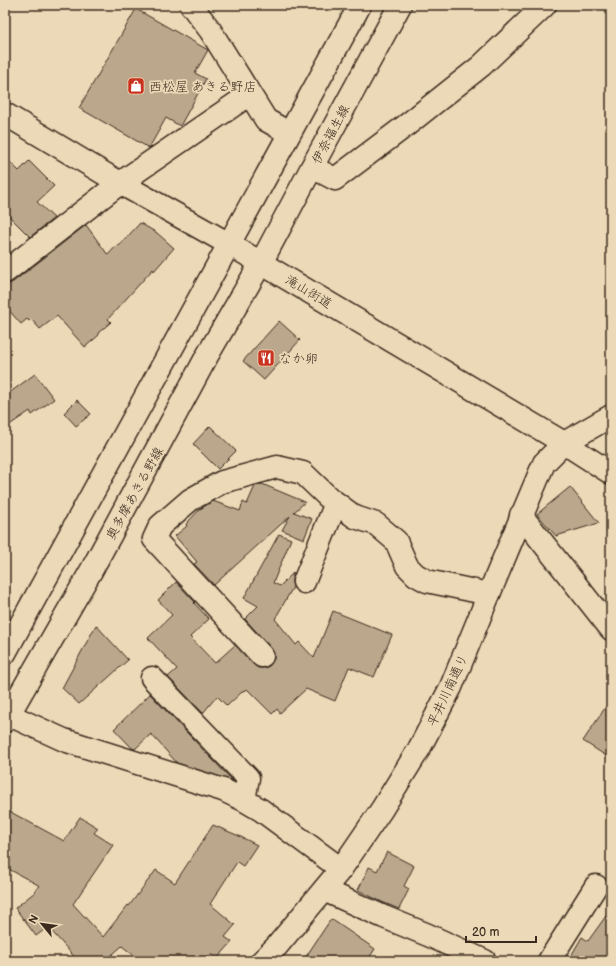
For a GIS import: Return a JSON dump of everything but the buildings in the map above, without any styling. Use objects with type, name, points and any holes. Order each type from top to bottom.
[{"type":"main road","points":[[191,5],[210,30],[266,120],[289,133]]},
{"type":"main road","points":[[5,653],[360,5]]},
{"type":"main road","name":"伊奈福生線","points":[[262,263],[400,5]]},
{"type":"main road","points":[[312,167],[335,179],[481,66],[545,5]]},
{"type":"main road","points":[[5,272],[120,183],[250,94]]},
{"type":"main road","name":"滝山街道","points":[[5,114],[120,183],[262,263],[564,443],[611,473]]},
{"type":"main road","name":"奥多摩あきる野線","points":[[6,716],[91,571],[154,457],[207,356],[262,263]]},
{"type":"main road","name":"平井川南通り","points":[[262,961],[277,946],[341,869],[382,810],[419,749],[451,688],[544,463],[564,443],[611,416]]},
{"type":"main road","points":[[262,656],[154,539],[160,526],[190,500],[222,482],[277,467],[303,473],[328,497],[355,517],[376,524],[396,541],[407,566],[416,575],[427,581],[489,594]]},
{"type":"main road","points":[[304,582],[336,503]]},
{"type":"main road","points":[[521,516],[611,629]]},
{"type":"main road","points":[[152,678],[248,778],[244,800]]},
{"type":"main road","points":[[6,716],[64,740],[223,790],[261,810],[341,869]]},
{"type":"main road","points":[[549,961],[596,886]]},
{"type":"main road","points":[[324,890],[485,961]]},
{"type":"place","name":"西松屋 あきる野店","points":[[136,86]]},
{"type":"place","name":"なか卵","points":[[266,358]]}]
